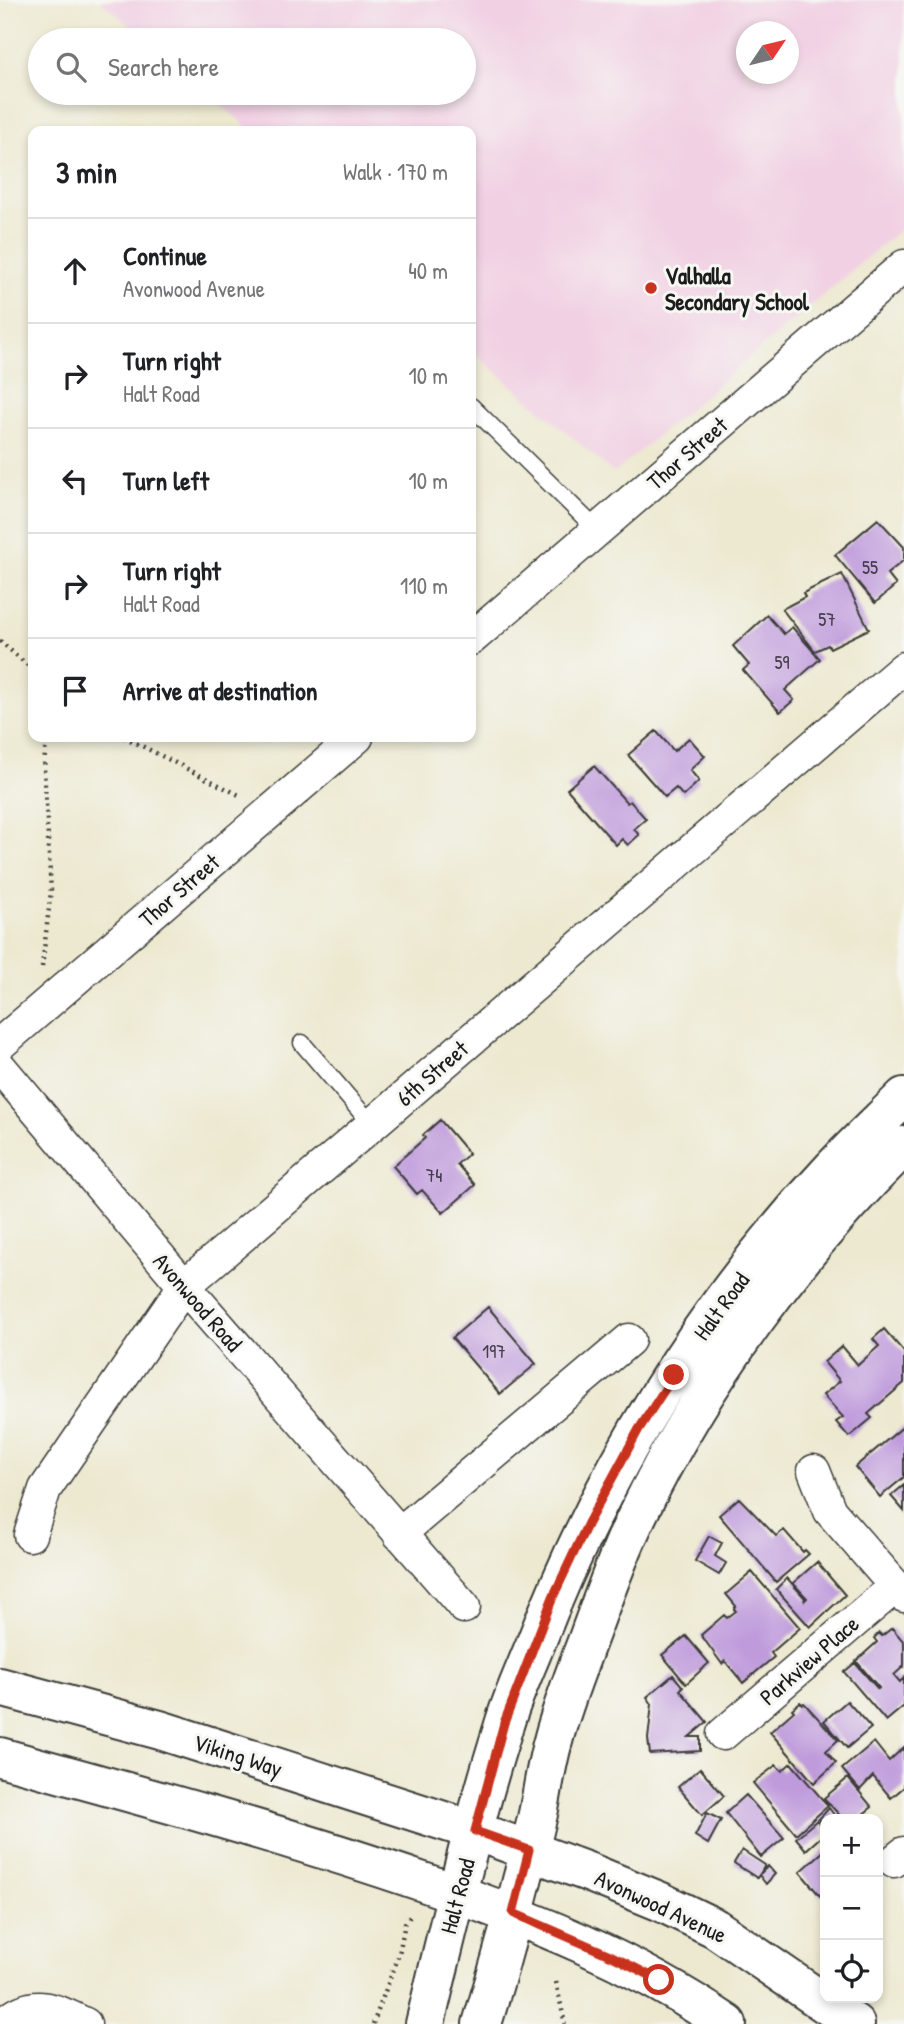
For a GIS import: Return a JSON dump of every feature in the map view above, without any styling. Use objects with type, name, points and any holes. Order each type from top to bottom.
[{"type":"street","name":"Thor Street","points":[[476,635],[904,267]]},
{"type":"street","name":"6th Street","points":[[30,1535],[45,1489],[184,1286],[904,668]]},
{"type":"street","name":"Thor Street","points":[[0,1044],[351,742]]},
{"type":"street","name":"Avonwood Road","points":[[0,1067],[184,1286],[464,1608]]},
{"type":"street","name":"Halt Road","points":[[425,2024],[504,1723],[553,1597],[588,1523],[639,1429],[697,1338],[762,1251],[832,1169],[904,1097]]},
{"type":"street","name":"Halt Road","points":[[482,2024],[529,1850],[552,1743],[609,1582],[638,1514],[672,1449],[724,1365],[796,1265],[877,1172],[904,1146]]},
{"type":"street","points":[[399,1534],[629,1340]]},
{"type":"street","points":[[814,1471],[830,1511],[900,1591]]},
{"type":"street","name":"Parkview Place","points":[[723,1734],[900,1591]]},
{"type":"street","name":"Viking Way","points":[[0,1687],[160,1730],[529,1850]]},
{"type":"street","points":[[0,1757],[358,1859],[513,1913],[636,1968],[727,2024]]},
{"type":"street","name":"Avonwood Avenue","points":[[529,1850],[659,1901],[715,1928],[855,2024]]},
{"type":"street","points":[[4,2024],[13,2016],[36,2007],[60,2012],[85,2024]]},
{"type":"lane","points":[[476,411],[597,530]]},
{"type":"lane","points":[[302,1043],[372,1125]]},
{"type":"path","points":[[0,640],[28,665]]},
{"type":"path","points":[[40,977],[51,891],[44,768],[46,742]]},
{"type":"path","points":[[134,742],[244,797]]},
{"type":"path","points":[[373,2024],[399,1954],[405,1923],[418,1906]]},
{"type":"path","points":[[556,1982],[565,2024]]},
{"type":"shaded area","name":"Valhalla Secondary School","points":[[100,0],[904,0],[904,226],[614,473],[476,354],[476,126],[246,126],[221,105],[476,105],[476,28],[132,28]]},
{"type":"building","points":[[878,519],[904,547],[904,560],[887,574],[896,585],[875,603],[835,555]]},
{"type":"building","points":[[842,574],[869,629],[830,648],[828,645],[815,651],[782,609],[805,597],[803,593]]},
{"type":"building","points":[[767,615],[784,634],[792,627],[820,659],[785,690],[794,700],[780,712],[743,670],[749,665],[733,646]]},
{"type":"building","points":[[656,731],[674,751],[689,738],[705,756],[690,770],[699,781],[683,796],[676,788],[665,797],[628,755]]},
{"type":"building","points":[[594,766],[627,803],[630,801],[646,819],[634,829],[639,835],[628,845],[622,839],[616,845],[567,789]]},
{"type":"building","points":[[440,1120],[469,1154],[457,1164],[475,1185],[443,1213],[422,1190],[417,1194],[393,1166],[425,1138],[423,1135]]},
{"type":"building","points":[[488,1307],[536,1364],[500,1394],[452,1338]]},
{"type":"building","points":[[884,1329],[904,1352],[904,1383],[868,1414],[872,1418],[849,1437],[836,1422],[843,1417],[823,1395],[840,1381],[824,1362],[842,1346],[858,1365],[879,1346],[873,1339]]},
{"type":"building","points":[[904,1426],[904,1477],[880,1497],[855,1467]]},
{"type":"building","points":[[904,1485],[904,1511],[891,1496]]},
{"type":"building","points":[[739,1498],[776,1536],[784,1530],[803,1552],[805,1550],[809,1554],[776,1582],[719,1515]]},
{"type":"building","points":[[709,1536],[722,1543],[715,1556],[726,1563],[719,1575],[695,1561]]},
{"type":"building","points":[[817,1562],[845,1595],[810,1627],[776,1589],[787,1578],[805,1598],[804,1601],[807,1598],[793,1583]]},
{"type":"building","points":[[752,1572],[800,1628],[771,1653],[774,1657],[743,1683],[725,1661],[722,1664],[701,1635],[724,1615],[727,1618],[736,1611],[736,1606],[726,1594]]},
{"type":"building","points":[[892,1628],[904,1642],[904,1666],[894,1675],[900,1682],[904,1678],[904,1706],[886,1721],[844,1672],[855,1663],[878,1689],[856,1661],[877,1642],[874,1638],[879,1633],[882,1636]]},
{"type":"building","points":[[686,1636],[709,1663],[686,1684],[662,1655]]},
{"type":"building","points":[[673,1675],[683,1687],[680,1690],[707,1722],[689,1737],[700,1737],[700,1751],[650,1754],[648,1739],[652,1704],[647,1697]]},
{"type":"building","points":[[847,1701],[871,1728],[847,1748],[824,1721]]},
{"type":"building","points":[[800,1702],[804,1703],[838,1740],[826,1751],[836,1763],[814,1783],[770,1732],[794,1711],[792,1709]]},
{"type":"building","points":[[874,1742],[889,1761],[904,1747],[904,1787],[891,1798],[873,1776],[860,1790],[842,1769]]},
{"type":"building","points":[[791,1763],[828,1806],[796,1834],[753,1783],[776,1765],[782,1771]]},
{"type":"building","points":[[700,1768],[724,1796],[702,1815],[678,1787]]},
{"type":"building","points":[[848,1778],[872,1807],[863,1814],[838,1814],[824,1798]]},
{"type":"building","points":[[746,1795],[784,1838],[761,1857],[726,1813]]},
{"type":"building","points":[[707,1813],[721,1820],[708,1844],[695,1836]]},
{"type":"building","points":[[817,1820],[820,1825],[820,1837],[806,1850],[796,1838]]},
{"type":"building","points":[[742,1850],[765,1865],[760,1874],[768,1866],[775,1874],[766,1884],[759,1875],[757,1878],[734,1863]]},
{"type":"building","points":[[820,1854],[820,1896],[800,1872]]},
{"type":"place","name":"Valhalla Secondary School","points":[[651,288]]},
{"type":"route","points":[[659,1980],[612,1956],[513,1913],[529,1850],[475,1831],[504,1723],[553,1597],[588,1523],[639,1429],[674,1375]]}]
